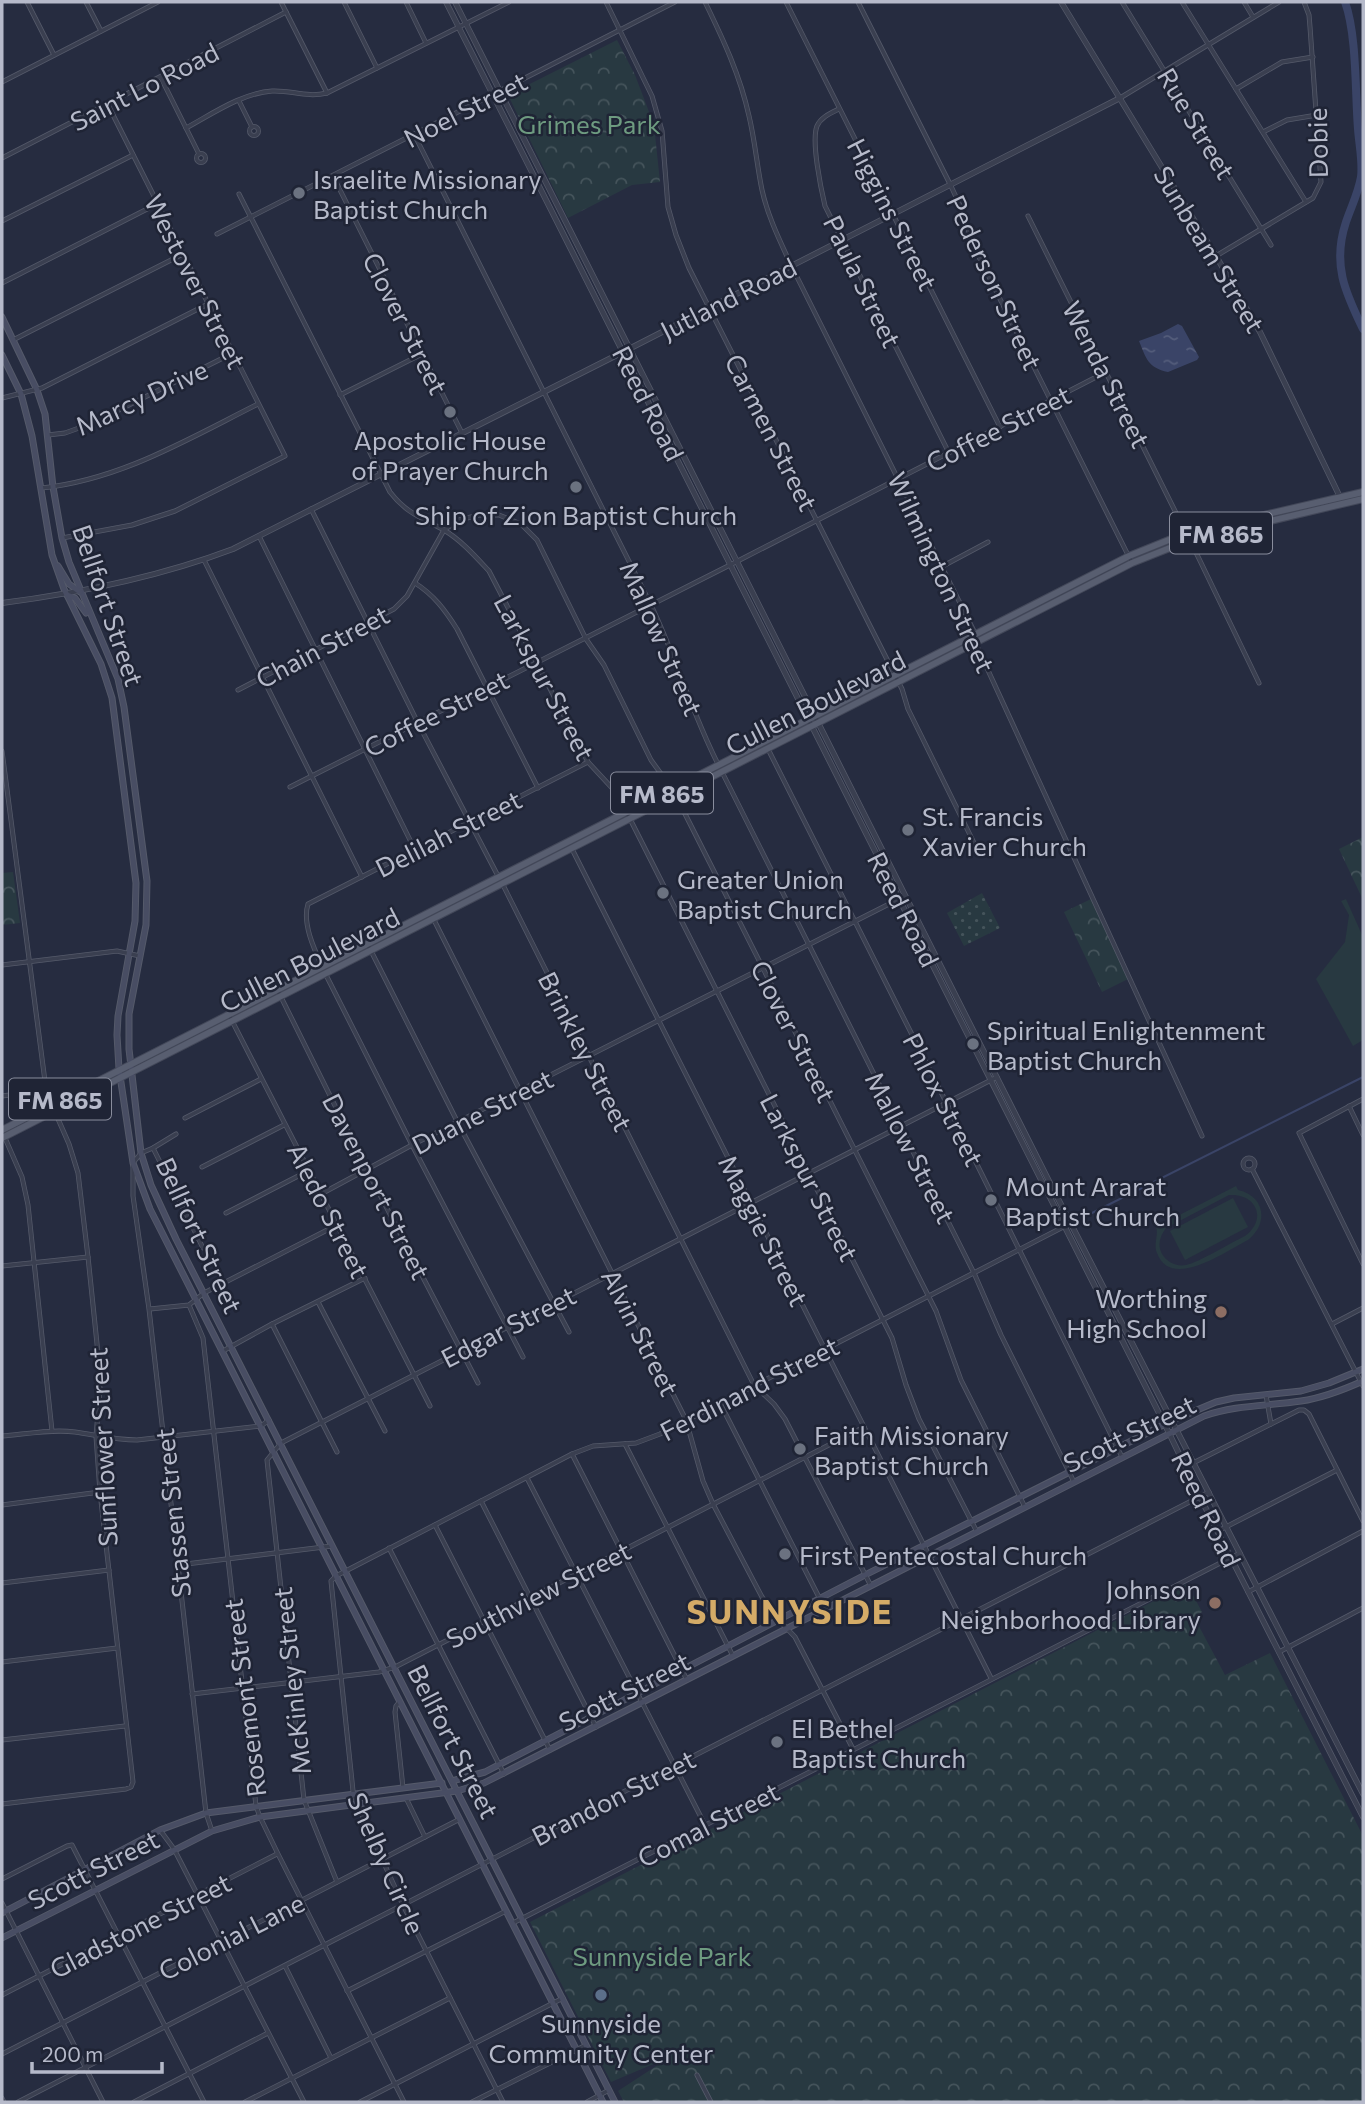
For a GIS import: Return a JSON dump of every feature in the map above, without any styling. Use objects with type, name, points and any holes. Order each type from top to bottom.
[{"type":"main road","name":"Bellfort Street","points":[[2,317],[37,390],[48,435],[62,538],[80,592],[103,642],[122,695],[147,881],[146,925],[131,994],[128,1030],[141,1153],[151,1185],[615,2102]]},
{"type":"main road","name":"Bellfort Street","points":[[2,355],[21,394],[32,436],[52,555],[67,595],[94,647],[112,698],[136,883],[135,920],[121,992],[117,1035],[119,1069],[133,1163],[142,1188],[196,1299],[603,2102]]},
{"type":"main road","name":"Cullen Boulevard","points":[[1342,501],[1363,492]]},
{"type":"main road","name":"Cullen Boulevard","points":[[1188,536],[1228,531],[1295,512],[1363,499]]},
{"type":"main road","name":"Cullen Boulevard","points":[[896,678],[974,643],[1131,559],[1188,536],[1251,518],[1295,512]]},
{"type":"main road","points":[[1228,531],[1233,526],[1249,523],[1251,518]]},
{"type":"main road","points":[[52,555],[69,584],[80,592]]},
{"type":"main road","points":[[67,595],[75,598],[93,621]]},
{"type":"main road","name":"Cullen Boulevard","points":[[2,1134],[120,1077],[131,1068],[230,1016],[813,721],[976,633],[1034,609]]},
{"type":"main road","points":[[94,647],[103,642]]},
{"type":"main road","points":[[112,698],[122,695]]},
{"type":"main road","points":[[121,759],[131,758]]},
{"type":"main road","points":[[129,821],[139,819]]},
{"type":"main road","points":[[136,883],[147,881]]},
{"type":"main road","points":[[121,992],[131,994]]},
{"type":"main road","name":"Cullen Boulevard","points":[[53,1108],[89,1084],[119,1069],[131,1068]]},
{"type":"main road","points":[[168,1243],[176,1239]]},
{"type":"main road","name":"Scott Street","points":[[4,1912],[160,1830],[206,1813],[442,1783],[474,1776],[1168,1423],[1216,1402],[1301,1391],[1363,1369]]},
{"type":"main road","name":"Scott Street","points":[[2,1938],[212,1830],[260,1817],[447,1793],[484,1783],[1172,1431],[1223,1410],[1304,1401],[1363,1383]]},
{"type":"main road","points":[[297,1496],[306,1492]]},
{"type":"main road","points":[[360,1623],[370,1618]]},
{"type":"main road","points":[[408,1718],[418,1713]]},
{"type":"street","points":[[27,2],[54,55]]},
{"type":"street","points":[[86,2],[101,31]]},
{"type":"street","points":[[2,74],[3,81],[148,4],[158,2]]},
{"type":"street","points":[[281,2],[327,93]]},
{"type":"street","points":[[344,2],[377,68]]},
{"type":"street","points":[[406,2],[426,43]]},
{"type":"street","name":"Reed Road","points":[[446,2],[730,565],[878,840],[1023,1128],[1065,1226],[1135,1367],[1168,1423]]},
{"type":"street","name":"Reed Road","points":[[455,2],[784,653],[843,788],[946,993],[1016,1131],[1071,1223],[1142,1364],[1200,1497],[1363,1817]]},
{"type":"street","points":[[186,128],[254,94],[272,91],[305,96],[327,93],[509,2]]},
{"type":"street","name":"Carmen Street","points":[[606,2],[652,96],[662,131],[666,192],[671,220],[690,268],[896,678],[908,709],[978,849]]},
{"type":"street","name":"Noel Street","points":[[217,234],[676,2]]},
{"type":"street","name":"Wilmington Street","points":[[705,2],[732,59],[749,116],[762,192],[772,224],[976,633],[974,643],[1202,1136]]},
{"type":"street","name":"Higgins Street","points":[[786,2],[1000,427]]},
{"type":"street","name":"Pederson Street","points":[[858,2],[950,184],[964,214],[972,243],[1131,559]]},
{"type":"street","name":"Sunbeam Street","points":[[1060,2],[1260,331],[1342,501]]},
{"type":"street","name":"Rue Street","points":[[1122,2],[1271,245]]},
{"type":"street","points":[[1182,2],[1306,202]]},
{"type":"street","points":[[1244,2],[1253,17]]},
{"type":"street","name":"Jutland Road","points":[[2,603],[67,595],[204,560],[259,536],[1120,98],[1279,2]]},
{"type":"street","name":"Dobie","points":[[1216,256],[1312,198],[1321,182],[1313,57],[1309,15],[1304,2]]},
{"type":"street","name":"Saint Lo Road","points":[[2,158],[286,12]]},
{"type":"street","points":[[1236,89],[1282,62],[1313,57]]},
{"type":"street","points":[[161,78],[199,154]]},
{"type":"street","points":[[239,101],[252,127]]},
{"type":"street","name":"Westover Street","points":[[62,538],[132,525],[175,511],[285,456],[108,105]]},
{"type":"street","name":"Paula Street","points":[[839,110],[825,116],[817,125],[815,136],[825,206],[949,453]]},
{"type":"street","points":[[1263,132],[1287,120],[1317,115]]},
{"type":"street","name":"Mallow Street","points":[[414,134],[651,605],[720,768],[974,1273],[1001,1335],[1074,1482]]},
{"type":"street","points":[[2,221],[133,155]]},
{"type":"street","points":[[526,158],[533,155]]},
{"type":"street","name":"Clover Street","points":[[333,176],[462,433]]},
{"type":"street","name":"Larkspur Street","points":[[239,194],[395,499],[408,511],[444,530],[468,548],[489,571],[588,762],[613,789],[627,814],[892,1338],[919,1419],[977,1532]]},
{"type":"street","points":[[2,283],[157,204]]},
{"type":"street","name":"Wenda Street","points":[[1028,216],[1259,683]]},
{"type":"street","points":[[563,233],[570,229]]},
{"type":"street","points":[[13,340],[183,254]]},
{"type":"street","points":[[589,285],[596,282]]},
{"type":"street","points":[[2,398],[37,390],[208,304]]},
{"type":"street","name":"Marcy Drive","points":[[48,435],[65,433],[93,423],[233,353]]},
{"type":"street","points":[[340,395],[422,354]]},
{"type":"street","name":"Coffee Street","points":[[290,787],[586,639],[1106,372]]},
{"type":"street","points":[[39,488],[101,477],[137,464],[258,404]]},
{"type":"street","points":[[654,415],[662,411]]},
{"type":"street","points":[[690,484],[697,480]]},
{"type":"street","name":"Brinkley Street","points":[[311,509],[754,1385],[785,1419],[871,1586]]},
{"type":"street","name":"Clover Street","points":[[444,530],[459,520],[479,515],[499,515],[520,524],[537,540],[651,760],[673,791],[936,1311],[961,1380],[1025,1507]]},
{"type":"street","name":"Chain Street","points":[[238,690],[394,609],[407,596],[444,530]]},
{"type":"street","points":[[259,536],[415,850]]},
{"type":"street","points":[[943,566],[988,542]]},
{"type":"street","points":[[204,560],[362,877]]},
{"type":"street","points":[[415,583],[430,593],[444,608],[538,788]]},
{"type":"street","points":[[777,656],[784,653]]},
{"type":"street","name":"Phlox Street","points":[[765,744],[1122,1457]]},
{"type":"street","points":[[2,751],[46,1089]]},
{"type":"street","name":"Delilah Street","points":[[323,969],[309,930],[306,908],[308,904],[588,762]]},
{"type":"street","points":[[843,788],[850,785]]},
{"type":"street","points":[[871,844],[878,840]]},
{"type":"street","name":"Maggie Street","points":[[570,845],[991,1678]]},
{"type":"street","name":"Duane Street","points":[[321,1194],[412,1145],[905,895]]},
{"type":"street","name":"Alvin Street","points":[[431,915],[687,1420],[713,1504],[755,1586],[795,1637],[853,1749]]},
{"type":"street","points":[[368,946],[569,1332]]},
{"type":"street","points":[[925,950],[931,946]]},
{"type":"street","points":[[2,965],[100,953],[129,953],[140,956]]},
{"type":"street","points":[[323,969],[523,1357]]},
{"type":"street","points":[[946,993],[953,989]]},
{"type":"street","name":"Davenport Street","points":[[278,992],[478,1383]]},
{"type":"street","name":"Aledo Street","points":[[230,1016],[430,1406]]},
{"type":"street","points":[[968,1036],[975,1033]]},
{"type":"street","name":"Edgar Street","points":[[281,1443],[997,1077]]},
{"type":"street","points":[[185,1118],[262,1079]]},
{"type":"street","points":[[2,1096],[89,1084]]},
{"type":"street","name":"Sunflower Street","points":[[2,1804],[131,1787],[132,1782],[100,1492],[96,1436],[100,1391],[99,1363],[78,1173],[46,1089]]},
{"type":"street","points":[[1363,1099],[1299,1133],[1363,1264]]},
{"type":"street","points":[[1349,1106],[1363,1135]]},
{"type":"street","points":[[202,1167],[285,1125]]},
{"type":"street","points":[[1016,1131],[1023,1128]]},
{"type":"street","points":[[133,1163],[141,1153],[176,1133]]},
{"type":"street","points":[[2,1134],[22,1177],[28,1205],[52,1431]]},
{"type":"street","points":[[153,1148],[202,1248]]},
{"type":"street","name":"Stassen Street","points":[[133,1163],[133,1196],[149,1309],[206,1813],[212,1830]]},
{"type":"street","points":[[1252,1169],[1363,1383]]},
{"type":"street","points":[[226,1213],[308,1171]]},
{"type":"street","points":[[133,1196],[142,1188],[151,1185]]},
{"type":"street","name":"Ferdinand Street","points":[[346,1571],[572,1454],[593,1446],[625,1444],[651,1438],[1071,1223]]},
{"type":"street","points":[[149,1309],[189,1305],[204,1293],[337,1225]]},
{"type":"street","points":[[2,1266],[88,1257]]},
{"type":"street","points":[[223,1351],[365,1278]]},
{"type":"street","points":[[318,1301],[385,1431]]},
{"type":"street","name":"Rosemont Street","points":[[189,1305],[203,1338],[256,1806],[404,2102]]},
{"type":"street","points":[[1332,1324],[1363,1308]]},
{"type":"street","points":[[272,1324],[337,1452]]},
{"type":"street","points":[[1135,1367],[1142,1364]]},
{"type":"street","points":[[1266,1394],[1271,1424]]},
{"type":"street","points":[[720,1402],[825,1609]]},
{"type":"street","points":[[1193,1463],[1299,1410],[1304,1410],[1309,1414],[1363,1521]]},
{"type":"street","points":[[2,1436],[52,1431],[75,1432],[117,1440],[261,1426],[269,1420]]},
{"type":"street","name":"Southview Street","points":[[192,1694],[385,1671],[864,1427]]},
{"type":"street","name":"Reed Road","points":[[1172,1431],[1209,1492],[1363,1794]]},
{"type":"street","points":[[273,1452],[281,1443]]},
{"type":"street","points":[[625,1444],[733,1656]]},
{"type":"street","name":"McKinley Street","points":[[273,1452],[267,1461],[268,1474],[304,1800],[337,1882]]},
{"type":"street","points":[[572,1454],[687,1680]]},
{"type":"street","points":[[1218,1531],[1337,1470]]},
{"type":"street","points":[[527,1478],[705,1825]]},
{"type":"street","points":[[2,1504],[100,1492]]},
{"type":"street","name":"Brandon Street","points":[[18,2102],[1209,1492]]},
{"type":"street","points":[[481,1501],[596,1727]]},
{"type":"street","points":[[435,1525],[550,1750]]},
{"type":"street","points":[[1248,1592],[1363,1531]]},
{"type":"street","points":[[178,1565],[333,1546]]},
{"type":"street","points":[[389,1548],[504,1773]]},
{"type":"street","name":"Comal Street","points":[[513,1923],[1240,1553]]},
{"type":"street","points":[[2,1583],[109,1570]]},
{"type":"street","points":[[336,1576],[346,1571]]},
{"type":"street","name":"Shelby Circle","points":[[336,1576],[330,1584],[353,1794],[403,1905],[503,2102]]},
{"type":"street","points":[[1279,1652],[1363,1608]]},
{"type":"street","points":[[2,1662],[117,1648]]},
{"type":"street","points":[[1303,1699],[1312,1694]]},
{"type":"street","points":[[400,1701],[395,1712],[403,1788]]},
{"type":"street","points":[[2,1740],[126,1726]]},
{"type":"street","points":[[1327,1745],[1336,1741]]},
{"type":"street","points":[[1351,1793],[1360,1788]]},
{"type":"street","points":[[406,1798],[425,1837]]},
{"type":"street","name":"Colonial Lane","points":[[2,2054],[460,1819]]},
{"type":"street","points":[[160,1830],[174,1849],[304,2102]]},
{"type":"street","points":[[2,1879],[72,1845],[204,2102]]},
{"type":"street","name":"Gladstone Street","points":[[2,1995],[278,1854]]},
{"type":"street","points":[[2,1903],[4,1912],[103,2102]]},
{"type":"street","points":[[347,1991],[506,1911]]},
{"type":"street","points":[[285,1966],[331,2058]]},
{"type":"street","points":[[245,2102],[450,1998]]},
{"type":"street","points":[[360,2102],[562,1998]]},
{"type":"street","points":[[134,2102],[268,2033]]},
{"type":"street","points":[[472,2102],[586,2045]]},
{"type":"street","points":[[697,2075],[711,2102]]},
{"type":"street","points":[[587,2102],[609,2090]]},
{"type":"green space","name":"Grimes Park","points":[[617,40],[635,75],[654,125],[660,182],[632,185],[568,218],[508,95]]},
{"type":"green space","points":[[1363,837],[1363,900],[1339,849]]},
{"type":"green space","points":[[13,872],[20,923],[2,925],[2,873]]},
{"type":"green space","points":[[982,893],[1000,928],[964,946],[947,913]]},
{"type":"green space","points":[[1091,899],[1128,979],[1102,992],[1064,912]]},
{"type":"green space","points":[[1346,899],[1363,937],[1363,1040],[1353,1046],[1316,979],[1345,942],[1349,915],[1341,901]]},
{"type":"green space","points":[[1236,1186],[1238,1190],[1254,1198],[1261,1211],[1259,1226],[1248,1240],[1200,1265],[1186,1268],[1174,1269],[1164,1264],[1156,1250],[1156,1227]],"holes":[[[1229,1195],[1246,1198],[1256,1208],[1256,1222],[1245,1236],[1186,1265],[1175,1265],[1164,1257],[1159,1244],[1166,1228]]]},
{"type":"green space","points":[[1233,1198],[1248,1227],[1185,1260],[1170,1231]]},
{"type":"green space","name":"Sunnyside Park","points":[[1187,1584],[1202,1612],[1194,1617],[1225,1675],[1270,1653],[1363,1836],[1363,2102],[624,2102],[618,2091],[670,2057],[611,2082],[530,1922]]},
{"type":"water","points":[[1178,324],[1182,326],[1199,357],[1168,372],[1156,368],[1149,361],[1139,341]]},
{"type":"waterway","points":[[1345,2],[1354,47],[1361,177],[1342,237],[1340,265],[1346,290],[1363,329]]},
{"type":"waterway","points":[[1082,1218],[1363,1077]]},
{"type":"place","name":"Israelite Missionary Baptist Church","points":[[299,193]]},
{"type":"place","name":"Apostolic House of Prayer Church","points":[[450,412]]},
{"type":"place","name":"Ship of Zion Baptist Church","points":[[576,487]]},
{"type":"place","name":"St. Francis Xavier Church","points":[[908,830]]},
{"type":"place","name":"Greater Union Baptist Church","points":[[663,893]]},
{"type":"place","name":"Spiritual Enlightenment Baptist Church","points":[[973,1044]]},
{"type":"place","name":"Mount Ararat Baptist Church","points":[[991,1200]]},
{"type":"place","name":"Worthing High School","points":[[1221,1312]]},
{"type":"place","name":"Faith Missionary Baptist Church","points":[[800,1449]]},
{"type":"place","name":"First Pentecostal Church","points":[[785,1554]]},
{"type":"place","name":"Johnson Neighborhood Library","points":[[1215,1603]]},
{"type":"place","name":"El Bethel Baptist Church","points":[[777,1742]]},
{"type":"place","name":"Sunnyside Community Center","points":[[601,1995]]},
{"type":"district","name":"SUNNYSIDE","points":[[790,1610]]}]
